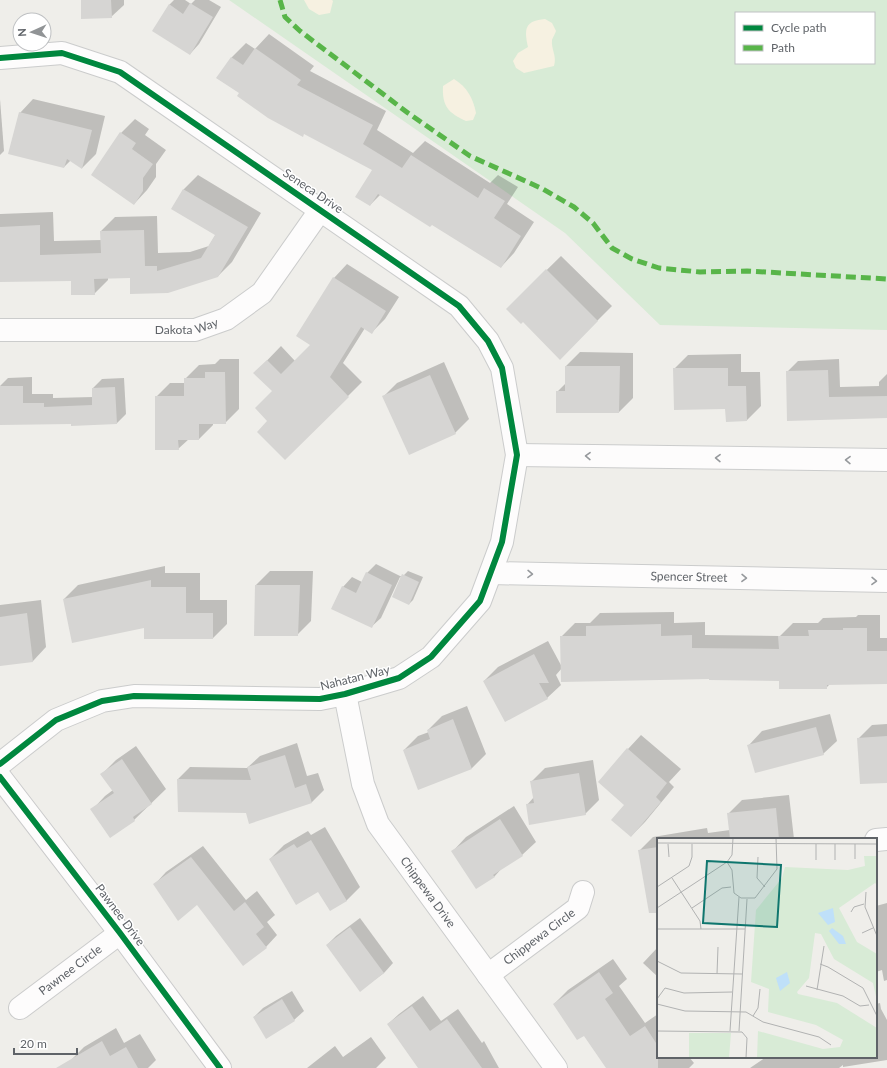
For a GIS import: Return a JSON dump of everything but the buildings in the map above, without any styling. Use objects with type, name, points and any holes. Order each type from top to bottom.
[{"type":"street","name":"Seneca Drive","points":[[0,58],[62,53],[120,72],[321,209],[459,306],[488,341],[502,368],[517,455]]},
{"type":"street","name":"Dakota Way","points":[[0,330],[196,330],[226,319],[262,293],[321,209]]},
{"type":"street","points":[[517,455],[887,460]]},
{"type":"street","name":"Nahatan Way","points":[[0,764],[56,720],[102,701],[134,696],[320,699],[345,694],[399,678],[431,657],[480,601],[502,542],[517,455]]},
{"type":"street","name":"Spencer Street","points":[[491,573],[887,581]]},
{"type":"street","name":"Chippewa Drive","points":[[345,694],[363,784],[378,824],[556,1068]]},
{"type":"street","name":"Pawnee Drive","points":[[0,777],[120,933],[220,1068]]},
{"type":"street","points":[[877,840],[887,839]]},
{"type":"street","name":"Chippewa Circle","points":[[488,975],[578,908],[583,892]]},
{"type":"street","name":"Pawnee Circle","points":[[20,1008],[120,933]]},
{"type":"green space","points":[[229,0],[887,0],[887,330],[660,325],[565,233]]},
{"type":"sand","points":[[304,0],[332,0],[330,13],[319,15],[309,9]]},
{"type":"sand","points":[[545,19],[552,23],[556,31],[552,40],[555,59],[554,66],[524,73],[516,68],[513,61],[518,53],[528,47],[526,30],[530,24],[538,20]]},
{"type":"sand","points":[[454,79],[466,89],[473,102],[476,113],[473,120],[466,121],[460,118],[451,112],[445,104],[443,86]]},
{"type":"marked path","points":[[280,0],[285,17],[300,31],[408,113],[470,156],[543,189],[574,207],[593,223],[612,248],[632,259],[659,268],[700,272],[747,271],[887,279]]},
{"type":"cycle path","points":[[0,58],[62,53],[120,72],[459,306],[488,341],[502,368],[517,455],[502,542],[480,601],[431,657],[399,678],[345,694],[320,699],[134,696],[102,701],[56,720],[0,764]]},
{"type":"cycle path","points":[[0,777],[120,933],[220,1068]]}]
